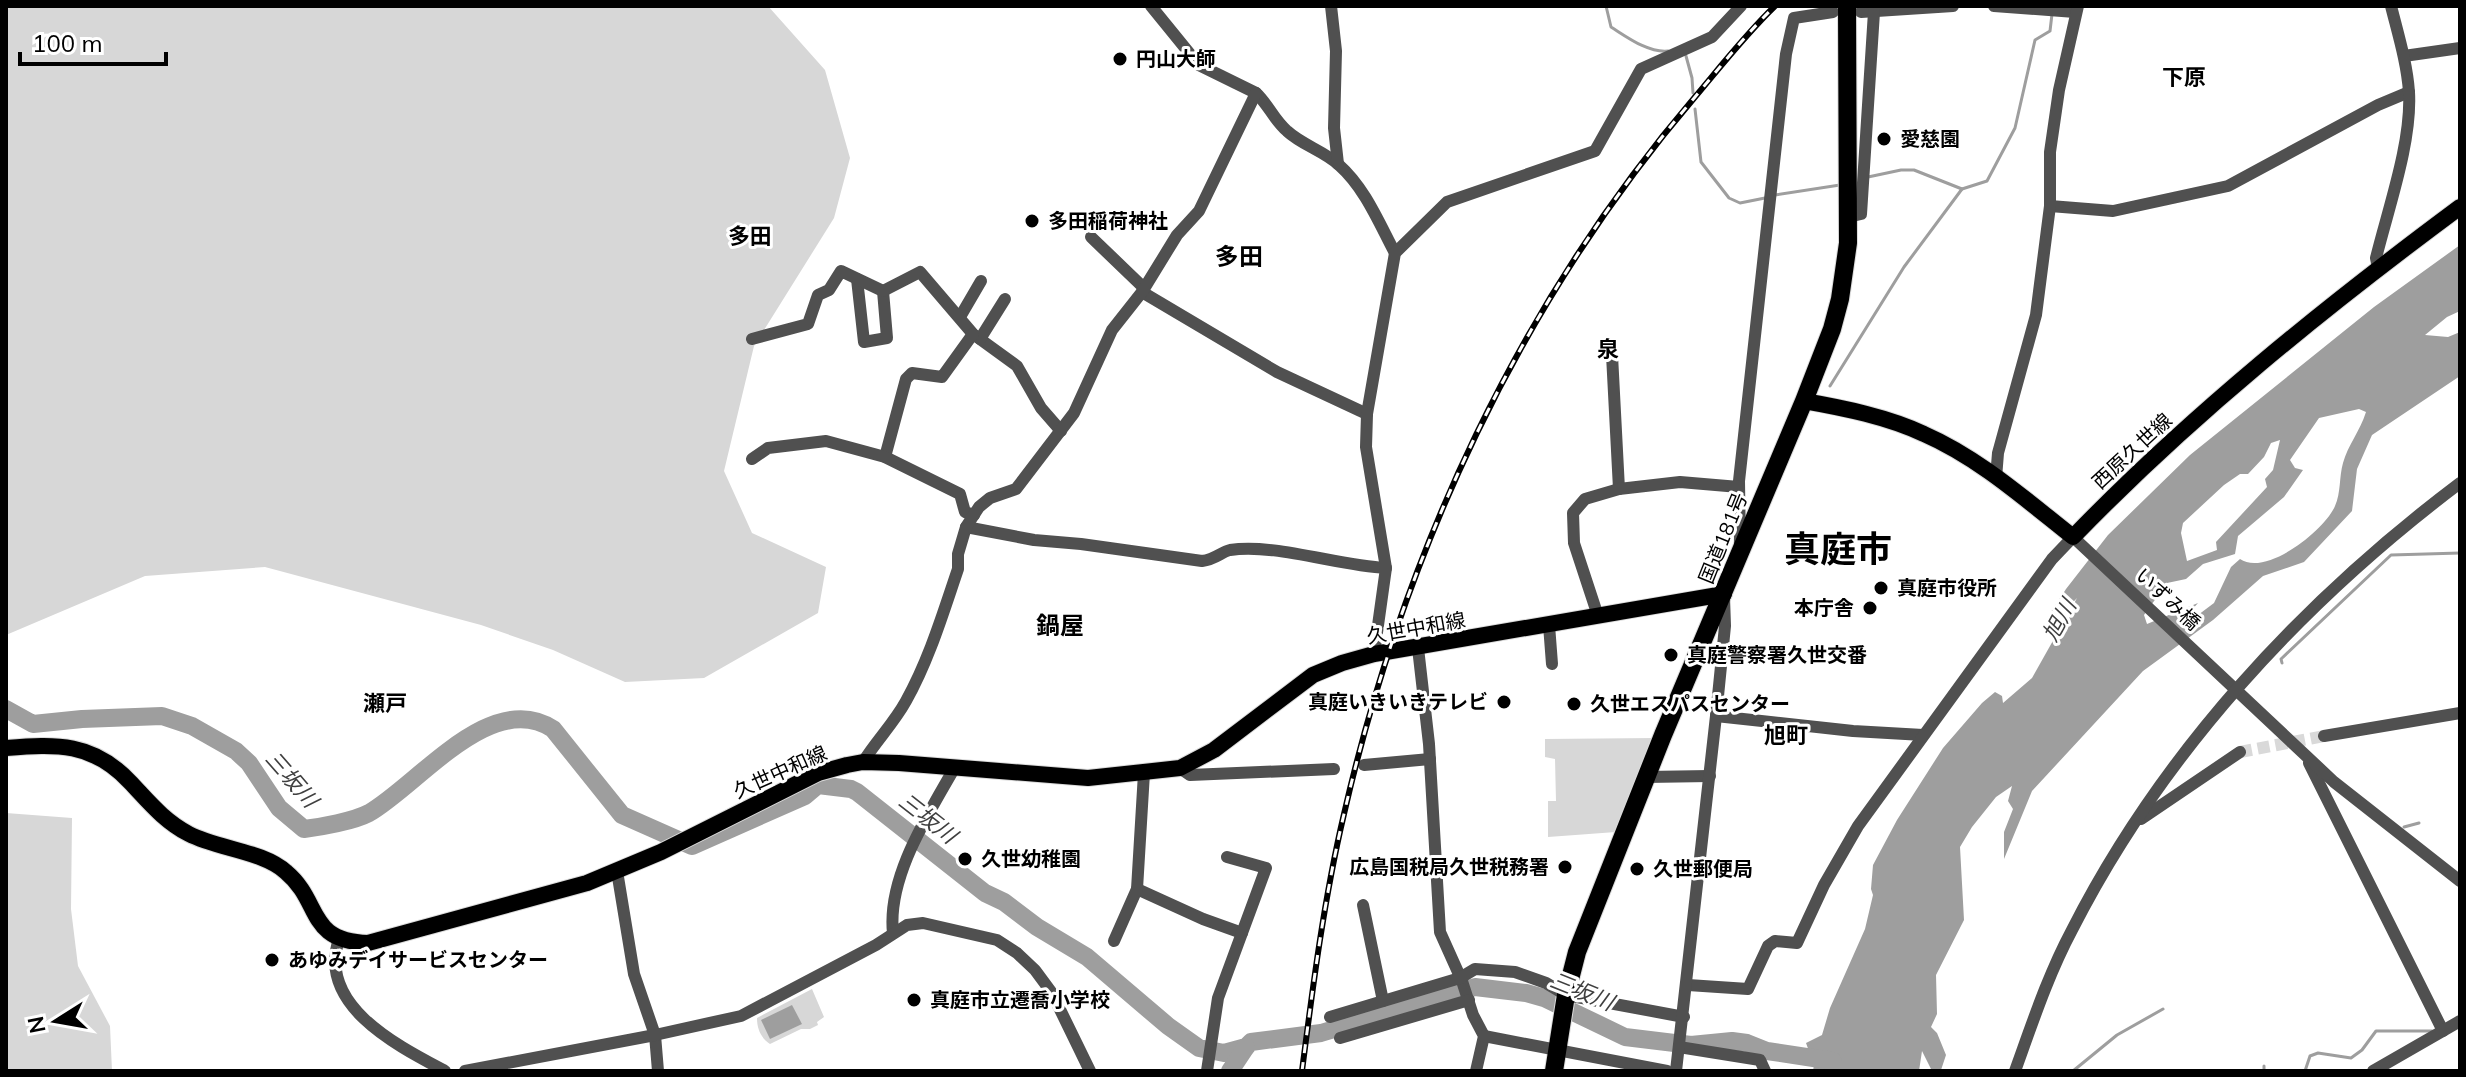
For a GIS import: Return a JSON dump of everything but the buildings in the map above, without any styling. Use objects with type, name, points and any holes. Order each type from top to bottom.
[{"type":"highway","name":"国道181号","points":[[1554,1071],[1566,995],[1577,952],[1646,777],[1719,623],[1724,594],[1832,329],[1840,299],[1848,217],[1854,10]]},
{"type":"main road","name":"西原久世線","points":[[2073,537],[2117,492],[2239,381],[2378,268],[2460,207]]},
{"type":"main road","points":[[1804,401],[1869,415],[1923,433],[1996,478],[2073,537]]},
{"type":"main road","name":"久世中和線","points":[[339,939],[368,943],[538,897],[617,871],[818,773],[863,762],[1088,778],[1180,768],[1214,750],[1313,675],[1342,663],[1374,654],[1724,594]]},
{"type":"main road","points":[[6,748],[68,746],[89,752],[111,764],[168,821],[192,836],[272,863],[286,871],[297,883],[317,920],[339,939]]},
{"type":"street","points":[[1151,6],[1199,65],[1256,93],[1288,133],[1338,164],[1365,197],[1395,253]]},
{"type":"street","points":[[1331,6],[1336,51],[1334,128],[1338,164]]},
{"type":"street","points":[[1374,654],[1386,568],[1366,447],[1367,414],[1395,253],[1447,202],[1595,151],[1641,69],[1712,37],[1741,6]]},
{"type":"street","points":[[1740,553],[1739,487],[1786,54],[1794,12],[1953,6]]},
{"type":"street","points":[[1994,6],[2076,9],[2050,152],[2050,206],[2036,315],[1998,453],[1996,478]]},
{"type":"street","points":[[2378,268],[2376,258],[2406,134],[2409,92],[2404,56],[2391,6]]},
{"type":"street","points":[[1848,217],[1861,214],[1854,10]]},
{"type":"street","points":[[2404,56],[2460,48]]},
{"type":"street","points":[[2050,206],[2113,211],[2228,186],[2378,105],[2409,92]]},
{"type":"street","points":[[863,762],[904,706],[917,681],[958,569],[958,554],[970,521],[990,498],[1016,489],[1074,413],[1112,330],[1143,290],[1177,235],[1199,211],[1256,93]]},
{"type":"street","points":[[1091,237],[1143,290],[1277,372],[1367,414]]},
{"type":"street","points":[[752,339],[808,324],[818,295],[829,290],[841,271],[883,291]]},
{"type":"street","points":[[883,291],[920,272],[977,337],[1017,366],[1041,408],[1061,431]]},
{"type":"street","points":[[857,279],[864,342],[887,338],[883,291]]},
{"type":"street","points":[[960,317],[981,281]]},
{"type":"street","points":[[885,457],[906,379],[912,373],[942,377],[1005,299]]},
{"type":"street","points":[[1612,355],[1619,489]]},
{"type":"street","points":[[752,459],[768,448],[826,441],[885,457],[960,494],[970,521],[1034,540],[1202,561],[1217,559],[1227,550],[1269,551],[1386,568]]},
{"type":"street","points":[[1598,616],[1574,543],[1573,513],[1585,499],[1619,489],[1680,482],[1739,487]]},
{"type":"street","points":[[2015,1071],[2071,930],[2132,826],[2181,756],[2304,618],[2364,562],[2460,483]]},
{"type":"street","points":[[1688,985],[1748,989],[1768,946],[1775,941],[1797,943],[1824,885],[1858,826],[2052,559],[2073,537]]},
{"type":"street","name":"いずみ橋","points":[[2073,537],[2334,782],[2460,881]]},
{"type":"street","points":[[1676,1071],[1716,716],[1719,623]]},
{"type":"street","points":[[1549,625],[1552,664]]},
{"type":"street","points":[[1418,648],[1430,759],[1440,932],[1484,1036],[1476,1071]]},
{"type":"street","points":[[2324,736],[2460,713]]},
{"type":"street","points":[[1716,716],[1923,735]]},
{"type":"street","points":[[2132,826],[2240,752]]},
{"type":"street","points":[[2304,753],[2443,1031]]},
{"type":"street","points":[[1364,765],[1430,759]]},
{"type":"street","points":[[893,933],[891,917],[902,867],[955,767]]},
{"type":"street","points":[[1180,768],[1190,775],[1334,769]]},
{"type":"street","points":[[1114,941],[1137,889],[1144,773]]},
{"type":"street","points":[[1646,777],[1710,776]]},
{"type":"street","points":[[1207,1071],[1218,998],[1266,868],[1227,857]]},
{"type":"street","points":[[617,871],[634,974],[655,1035],[658,1071]]},
{"type":"street","points":[[1137,889],[1242,933]]},
{"type":"street","points":[[1363,905],[1383,1001]]},
{"type":"street","points":[[465,1071],[741,1016],[876,945],[907,925],[923,923],[997,940],[1017,953],[1052,993],[1090,1071]]},
{"type":"street","points":[[339,939],[333,954],[335,976],[341,992],[353,1008],[412,1054],[445,1071]]},
{"type":"street","points":[[1330,1017],[1461,980],[1475,969],[1515,972],[1546,983],[1566,995],[1683,1023]]},
{"type":"street","points":[[1340,1038],[1469,1000]]},
{"type":"street","points":[[2373,1071],[2460,1021]]},
{"type":"street","points":[[1484,1036],[1667,1071]]},
{"type":"street","points":[[1679,1047],[1760,1060],[1765,1071]]},
{"type":"shaded area","points":[[6,6],[768,6],[825,70],[850,158],[834,218],[754,346],[724,471],[752,533],[826,567],[818,613],[704,678],[625,682],[553,650],[481,625],[265,567],[145,576],[6,635]]},
{"type":"shaded area","points":[[2460,245],[2460,311],[2447,317],[2425,335],[2448,337],[2460,332],[2460,376],[2372,435],[2357,469],[2352,511],[2304,562],[2263,576],[2213,620],[2143,671],[2032,791],[2004,859],[2004,832],[2013,809],[2008,801],[2012,786],[1996,797],[1972,827],[1960,847],[1964,920],[1936,975],[1937,1014],[1931,1027],[1937,1033],[1946,1055],[1941,1070],[1932,1071],[1922,1051],[1919,1071],[1813,1071],[1814,1065],[1806,1043],[1822,1035],[1830,1008],[1865,929],[1873,895],[1873,865],[1897,820],[1943,748],[1995,692],[2002,696],[2003,703],[2032,678],[2077,598],[2064,612],[2047,618],[2108,535],[2190,455],[2374,307]],"holes":[[[2359,409],[2366,412],[2343,463],[2337,501],[2320,527],[2279,556],[2264,562],[2251,563],[2240,559],[2231,567],[2214,603],[2198,615],[2189,613],[2198,603],[2147,624],[2144,615],[2167,583],[2186,579],[2203,564],[2235,554],[2238,536],[2284,497],[2303,470],[2295,468],[2290,460],[2319,418]],[[2280,440],[2273,470],[2265,479],[2267,487],[2216,542],[2217,550],[2187,561],[2181,533],[2183,523],[2224,485],[2240,474],[2248,474],[2264,457],[2271,443]]]},
{"type":"shaded area","points":[[1655,738],[1616,832],[1548,837],[1548,801],[1556,801],[1555,759],[1545,757],[1545,739]]},
{"type":"shaded area","points":[[6,813],[72,818],[71,909],[78,966],[110,1026],[112,1071],[6,1071]]},
{"type":"shaded area","points":[[812,989],[824,1017],[817,1022],[818,1025],[801,1029],[770,1044],[767,1042],[760,1033],[757,1018]]},
{"type":"shaded area","points":[[792,1005],[802,1024],[770,1039],[761,1020]]},
{"type":"waterway","points":[[1606,6],[1611,27],[1645,47],[1668,51]]},
{"type":"waterway","points":[[1868,177],[1914,170],[1962,189],[1987,181],[2015,128],[2035,40],[2050,31],[2052,14]]},
{"type":"waterway","points":[[1686,56],[1693,93]]},
{"type":"waterway","points":[[1695,109],[1701,162],[1729,198],[1740,203],[1765,198]]},
{"type":"waterway","points":[[1775,195],[1840,185]]},
{"type":"waterway","points":[[1830,386],[1904,267],[1962,189]]},
{"type":"waterway","points":[[2282,663],[2281,659],[2391,555],[2460,553]]},
{"type":"waterway","name":"三坂川","points":[[6,709],[33,724],[162,716],[192,726],[236,751],[249,763],[279,808],[304,829],[369,813],[456,746],[480,730],[505,721],[529,720],[553,729],[622,815],[692,846],[805,796],[818,785],[851,789],[985,893],[1004,902],[1037,927],[1087,957],[1168,1026],[1199,1048],[1224,1053],[1246,1047],[1251,1042],[1321,1033],[1475,987],[1544,998],[1625,1037],[1691,1045],[1732,1041],[1767,1051],[1833,1061]]},
{"type":"waterway","points":[[2404,827],[2419,823]]},
{"type":"waterway","points":[[2073,1071],[2117,1035],[2163,1009]]},
{"type":"waterway","points":[[2305,1071],[2310,1056],[2318,1053],[2351,1058],[2362,1050],[2376,1031],[2432,1031]]},
{"type":"waterway","points":[[1230,1071],[1246,1047]]},
{"type":"waterway","points":[[2264,1066],[2264,1071]]},
{"type":"tunnel","points":[[2240,752],[2324,736]]},
{"type":"railway","points":[[1302,1071],[1325,910],[1344,814],[1369,716],[1435,526],[1476,434],[1523,345],[1575,259],[1632,176],[1724,62],[1775,6]]},
{"type":"place","name":"円山大師","points":[[1120,59]]},
{"type":"place","name":"愛慈園","points":[[1884,139]]},
{"type":"place","name":"多田稲荷神社","points":[[1032,221]]},
{"type":"place","name":"真庭市役所","points":[[1881,588]]},
{"type":"place","name":"本庁舎","points":[[1870,608]]},
{"type":"place","name":"真庭警察署久世交番","points":[[1671,655]]},
{"type":"place","name":"真庭いきいきテレビ","points":[[1504,702]]},
{"type":"place","name":"久世エスパスセンター","points":[[1574,704]]},
{"type":"place","name":"久世幼稚園","points":[[965,859]]},
{"type":"place","name":"広島国税局久世税務署","points":[[1565,867]]},
{"type":"place","name":"久世郵便局","points":[[1637,869]]},
{"type":"place","name":"あゆみデイサービスセンター","points":[[272,960]]},
{"type":"place","name":"真庭市立遷喬小学校","points":[[914,1000]]},
{"type":"district","name":"下原","points":[[2184,77]]},
{"type":"district","name":"多田","points":[[750,236]]},
{"type":"district","name":"多田","points":[[1239,257]]},
{"type":"district","name":"泉","points":[[1608,349]]},
{"type":"district","name":"真庭市","points":[[1838,549]]},
{"type":"district","name":"鍋屋","points":[[1060,626]]},
{"type":"district","name":"瀬戸","points":[[385,703]]},
{"type":"district","name":"旭町","points":[[1786,735]]},
{"type":"water label","name":"旭川","points":[[2059,620]]}]
